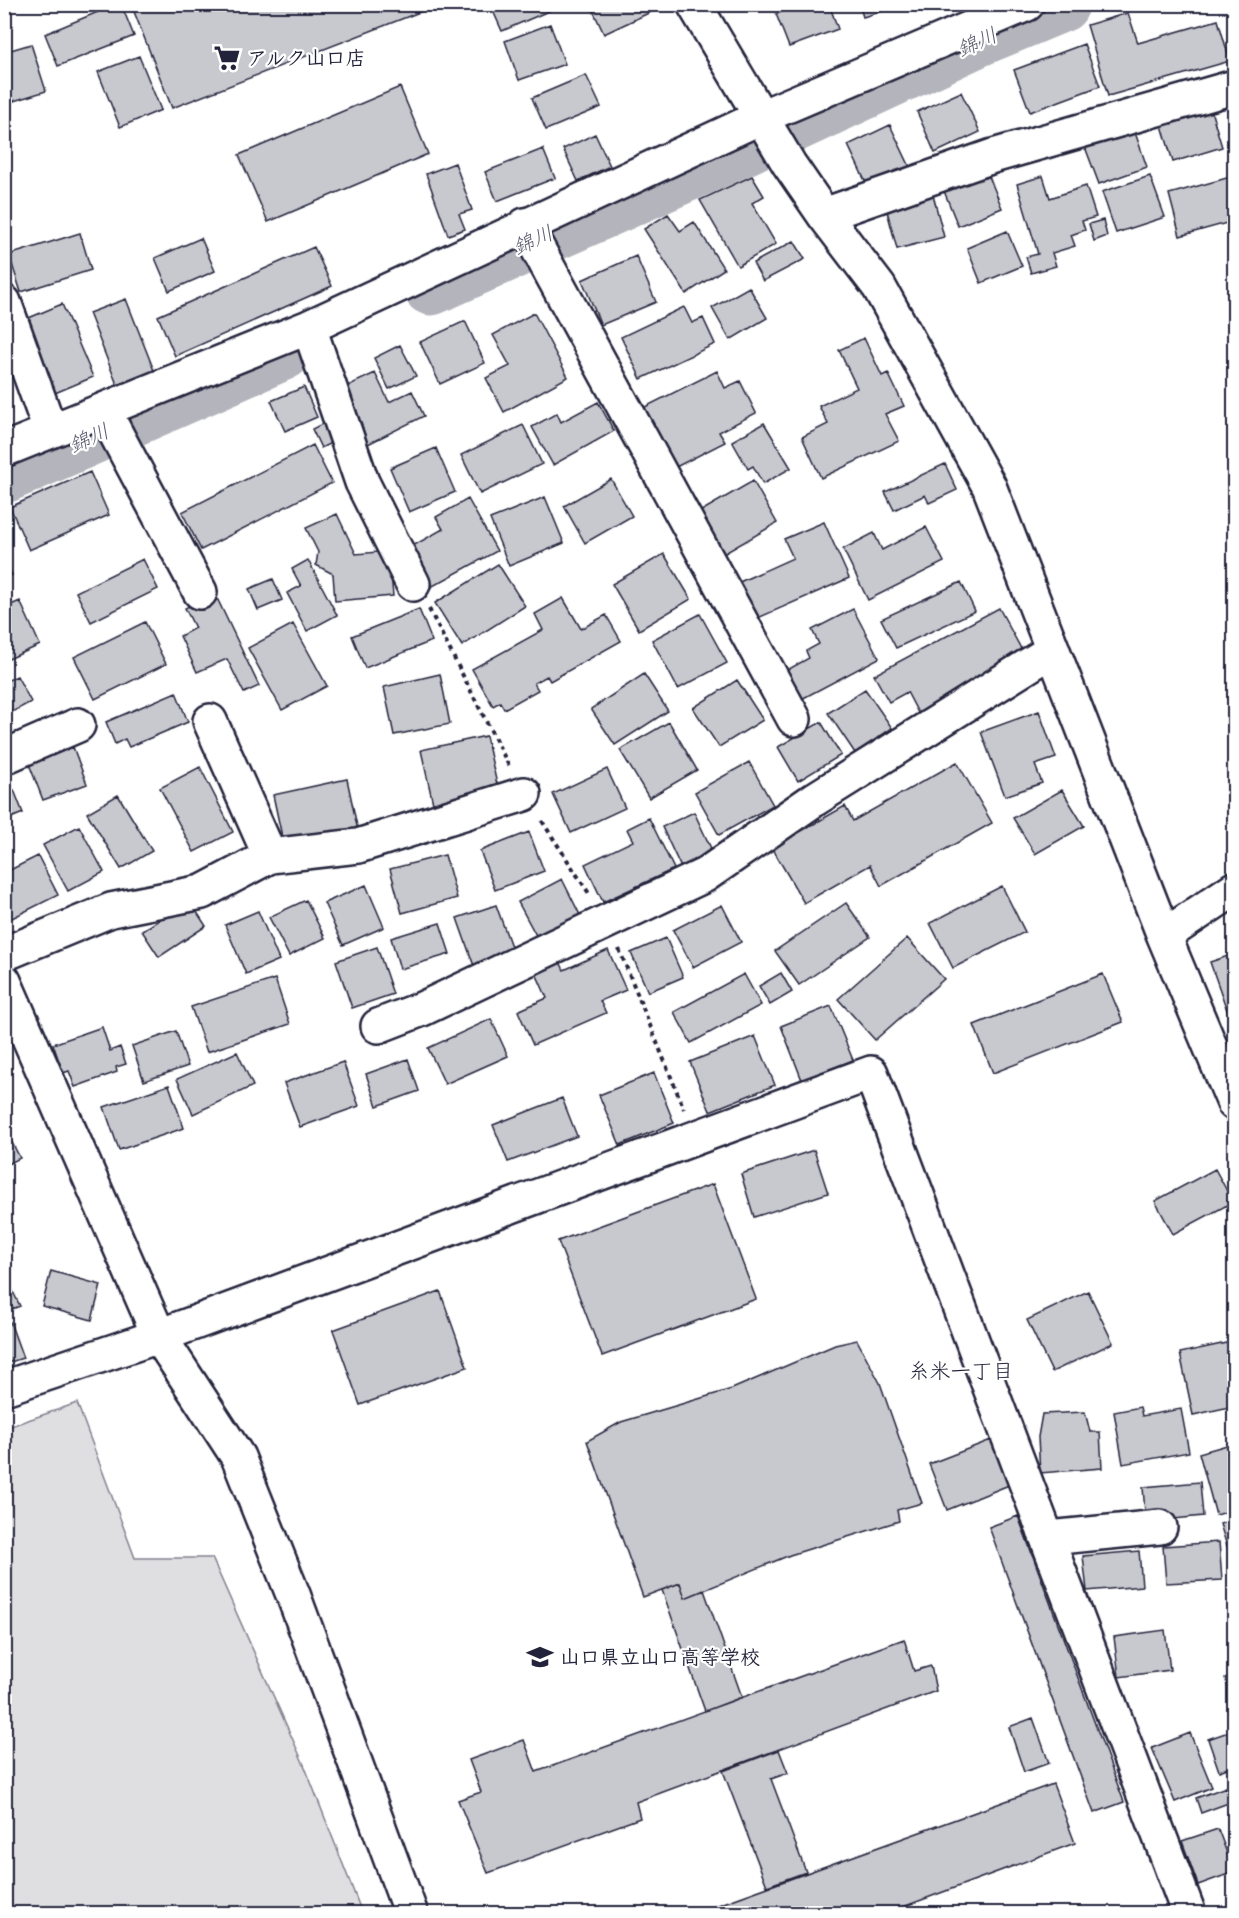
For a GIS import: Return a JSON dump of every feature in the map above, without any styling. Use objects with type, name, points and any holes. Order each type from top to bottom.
[{"type":"street","points":[[694,4],[761,117],[824,215],[879,287],[989,486],[1164,936],[1234,1103]]},
{"type":"street","points":[[4,450],[309,327],[761,117],[1027,4]]},
{"type":"street","points":[[824,215],[993,156],[1234,87]]},
{"type":"street","points":[[525,225],[794,719]]},
{"type":"street","points":[[4,302],[50,430]]},
{"type":"street","points":[[309,327],[362,482],[412,584]]},
{"type":"street","points":[[104,411],[200,592]]},
{"type":"street","points":[[378,1026],[422,1009],[705,874],[815,799],[1053,650]]},
{"type":"street","points":[[210,721],[270,856]]},
{"type":"street","points":[[4,757],[78,725]]},
{"type":"street","points":[[4,954],[111,910],[202,892],[270,856],[358,846],[524,794]]},
{"type":"street","points":[[1164,936],[1234,890]]},
{"type":"street","points":[[4,981],[159,1336],[238,1457],[294,1597],[411,1914]]},
{"type":"street","points":[[4,1388],[159,1336],[871,1072],[1049,1538],[1189,1914]]},
{"type":"street","points":[[1049,1538],[1161,1527]]},
{"type":"path","points":[[412,584],[429,609],[524,794],[607,921],[696,1137]]},
{"type":"shaded area","points":[[77,1403],[135,1558],[212,1558],[305,1767],[362,1913],[5,1913],[5,1428]]},
{"type":"building","points":[[121,4],[134,36],[58,66],[45,34]]},
{"type":"building","name":"アルク山口店","points":[[131,4],[429,4],[430,8],[172,108]]},
{"type":"building","points":[[490,4],[557,4],[558,7],[502,31]]},
{"type":"building","points":[[590,4],[655,4],[657,9],[604,34]]},
{"type":"building","points":[[802,4],[829,4],[838,29],[789,47],[776,14]]},
{"type":"building","points":[[859,4],[888,4],[889,9],[863,17]]},
{"type":"building","points":[[1128,13],[1138,43],[1218,20],[1230,61],[1108,96],[1087,25]]},
{"type":"building","points":[[550,24],[565,64],[519,80],[505,41]]},
{"type":"building","points":[[31,44],[46,91],[4,104],[4,52]]},
{"type":"building","points":[[1084,44],[1100,86],[1030,112],[1014,70]]},
{"type":"building","points":[[139,56],[161,110],[120,127],[98,72]]},
{"type":"building","points":[[586,75],[601,107],[546,130],[532,98]]},
{"type":"building","points":[[400,87],[428,154],[268,222],[239,155]]},
{"type":"building","points":[[961,92],[980,132],[935,153],[917,112]]},
{"type":"building","points":[[1210,107],[1222,147],[1173,162],[1161,122]]},
{"type":"building","points":[[1131,121],[1147,167],[1099,184],[1082,139]]},
{"type":"building","points":[[890,125],[910,167],[868,187],[848,145]]},
{"type":"building","points":[[595,134],[610,166],[578,181],[563,149]]},
{"type":"building","points":[[543,149],[555,178],[497,201],[485,172]]},
{"type":"building","points":[[455,163],[472,210],[459,214],[465,229],[448,235],[426,174]]},
{"type":"building","points":[[986,169],[1002,208],[958,226],[942,186]]},
{"type":"building","points":[[752,176],[764,196],[752,203],[776,244],[738,266],[700,200]]},
{"type":"building","points":[[1043,176],[1050,198],[1086,186],[1096,217],[1082,221],[1085,230],[1071,235],[1075,246],[1052,253],[1056,266],[1031,273],[1026,257],[1038,254],[1017,184]]},
{"type":"building","points":[[1150,176],[1165,217],[1116,233],[1102,192]]},
{"type":"building","points":[[1234,176],[1234,221],[1180,236],[1169,194]]},
{"type":"building","points":[[933,195],[944,237],[897,249],[886,207]]},
{"type":"building","points":[[668,214],[680,231],[694,222],[724,269],[686,294],[644,229]]},
{"type":"building","points":[[1103,220],[1107,236],[1094,241],[1089,224]]},
{"type":"building","points":[[1007,231],[1022,266],[981,283],[967,248]]},
{"type":"building","points":[[80,233],[91,270],[21,292],[9,255]]},
{"type":"building","points":[[201,238],[215,271],[169,291],[155,258]]},
{"type":"building","points":[[794,241],[805,259],[763,281],[753,263]]},
{"type":"building","points":[[314,247],[332,286],[175,356],[158,316]]},
{"type":"building","points":[[636,256],[656,302],[601,325],[582,280]]},
{"type":"building","points":[[749,287],[767,318],[730,340],[712,308]]},
{"type":"building","points":[[126,299],[155,373],[118,387],[89,313]]},
{"type":"building","points":[[62,304],[93,377],[55,393],[24,320]]},
{"type":"building","points":[[684,307],[692,323],[703,318],[715,344],[641,379],[621,337]]},
{"type":"building","points":[[534,313],[568,377],[504,412],[486,378],[510,366],[493,335]]},
{"type":"building","points":[[465,321],[485,363],[440,384],[420,342]]},
{"type":"building","points":[[864,338],[882,376],[888,373],[904,406],[885,414],[899,441],[821,478],[802,437],[828,424],[819,406],[857,388],[839,350]]},
{"type":"building","points":[[400,345],[416,376],[389,389],[374,358]]},
{"type":"building","points":[[717,371],[725,388],[740,381],[756,413],[719,432],[725,442],[672,469],[641,409]]},
{"type":"building","points":[[375,373],[389,402],[412,391],[424,416],[364,446],[337,391]]},
{"type":"building","points":[[304,387],[317,417],[285,431],[271,401]]},
{"type":"building","points":[[598,402],[614,431],[553,465],[532,427],[557,413],[561,422]]},
{"type":"building","points":[[328,421],[337,440],[321,448],[312,429]]},
{"type":"building","points":[[764,423],[791,468],[763,484],[753,466],[748,469],[732,441]]},
{"type":"building","points":[[523,425],[542,464],[480,494],[461,455]]},
{"type":"building","points":[[313,445],[332,483],[201,550],[182,512]]},
{"type":"building","points":[[436,448],[455,492],[409,512],[390,468]]},
{"type":"building","points":[[945,464],[957,490],[929,503],[925,495],[894,510],[885,492]]},
{"type":"building","points":[[90,472],[109,515],[29,550],[10,507]]},
{"type":"building","points":[[611,479],[632,516],[585,543],[564,506]]},
{"type":"building","points":[[753,481],[777,523],[720,556],[696,514]]},
{"type":"building","points":[[545,497],[564,543],[509,566],[490,519]]},
{"type":"building","points":[[468,499],[497,551],[431,587],[409,548],[443,529],[436,517]]},
{"type":"building","points":[[337,514],[356,554],[389,551],[393,596],[335,601],[333,574],[316,565],[318,552],[306,528]]},
{"type":"building","points":[[824,522],[849,578],[751,621],[735,584],[793,558],[784,539]]},
{"type":"building","points":[[926,527],[944,562],[868,600],[843,549],[874,533],[882,550]]},
{"type":"building","points":[[664,554],[691,599],[639,630],[612,584]]},
{"type":"building","points":[[4,559],[12,575],[4,579]]},
{"type":"building","points":[[143,559],[158,589],[91,622],[76,592]]},
{"type":"building","points":[[308,560],[337,615],[307,631],[287,593],[301,586],[292,569]]},
{"type":"building","points":[[498,564],[525,606],[462,646],[435,603]]},
{"type":"building","points":[[273,579],[282,600],[258,610],[249,589]]},
{"type":"building","points":[[961,582],[975,611],[896,648],[881,619]]},
{"type":"building","points":[[215,594],[259,686],[244,693],[227,659],[197,672],[180,636],[195,628],[185,608]]},
{"type":"building","points":[[563,598],[581,629],[606,615],[621,641],[550,681],[547,676],[534,683],[538,690],[504,709],[500,702],[493,706],[472,669],[543,630],[535,614]]},
{"type":"building","points":[[20,601],[40,645],[4,661],[4,608]]},
{"type":"building","points":[[999,608],[1025,656],[918,713],[907,692],[889,702],[874,675]]},
{"type":"building","points":[[419,609],[432,641],[365,668],[352,636]]},
{"type":"building","points":[[853,609],[879,658],[796,702],[780,674],[809,658],[806,651],[819,644],[812,630]]},
{"type":"building","points":[[700,614],[727,663],[678,689],[652,640]]},
{"type":"building","points":[[145,622],[166,664],[95,699],[74,657]]},
{"type":"building","points":[[293,624],[327,686],[282,710],[248,648]]},
{"type":"building","points":[[440,674],[450,724],[394,735],[384,687]]},
{"type":"building","points":[[644,674],[668,711],[615,745],[591,709]]},
{"type":"building","points":[[17,676],[31,702],[12,712],[4,697],[4,682]]},
{"type":"building","points":[[737,680],[763,720],[719,747],[693,708]]},
{"type":"building","points":[[865,689],[892,728],[855,753],[828,713]]},
{"type":"building","points":[[176,692],[188,722],[129,747],[125,739],[115,744],[106,722]]},
{"type":"building","points":[[1039,711],[1056,758],[1035,765],[1042,783],[1005,796],[981,732]]},
{"type":"building","points":[[669,722],[697,770],[649,798],[620,750]]},
{"type":"building","points":[[821,722],[841,755],[798,781],[778,747]]},
{"type":"building","points":[[4,724],[10,736],[4,739]]},
{"type":"building","points":[[486,736],[499,793],[434,808],[421,750]]},
{"type":"building","points":[[73,747],[87,784],[43,800],[29,764]]},
{"type":"building","points":[[749,762],[773,805],[719,835],[695,792]]},
{"type":"building","points":[[957,762],[992,823],[881,886],[870,865],[804,903],[772,848],[845,806],[853,821]]},
{"type":"building","points":[[200,767],[233,832],[194,852],[160,788]]},
{"type":"building","points":[[607,769],[625,808],[571,833],[553,794]]},
{"type":"building","points":[[347,779],[358,831],[284,846],[273,795]]},
{"type":"building","points":[[14,790],[23,813],[11,818],[4,804],[4,793]]},
{"type":"building","points":[[1062,790],[1084,826],[1035,854],[1013,818]]},
{"type":"building","points":[[118,795],[152,851],[121,869],[87,813]]},
{"type":"building","points":[[694,812],[715,857],[683,872],[662,827]]},
{"type":"building","points":[[649,818],[674,869],[603,902],[585,864],[633,841],[627,829]]},
{"type":"building","points":[[79,826],[104,872],[68,891],[43,845]]},
{"type":"building","points":[[529,832],[544,871],[495,890],[480,851]]},
{"type":"building","points":[[445,855],[457,898],[402,913],[390,869]]},
{"type":"building","points":[[38,856],[58,895],[10,919],[4,908],[4,873]]},
{"type":"building","points":[[562,879],[581,917],[538,939],[518,902]]},
{"type":"building","points":[[366,885],[384,927],[343,945],[324,903]]},
{"type":"building","points":[[1002,886],[1025,932],[953,968],[930,923]]},
{"type":"building","points":[[189,900],[206,926],[159,957],[142,931]]},
{"type":"building","points":[[306,900],[325,938],[289,956],[269,917]]},
{"type":"building","points":[[846,903],[870,937],[799,985],[775,951]]},
{"type":"building","points":[[496,905],[513,952],[474,966],[457,918]]},
{"type":"building","points":[[722,905],[741,942],[693,967],[673,930]]},
{"type":"building","points":[[258,911],[279,960],[246,974],[225,925]]},
{"type":"building","points":[[440,923],[450,954],[400,969],[391,938]]},
{"type":"building","points":[[666,938],[683,977],[648,992],[631,953]]},
{"type":"building","points":[[907,938],[944,979],[875,1040],[838,999]]},
{"type":"building","points":[[377,947],[393,994],[352,1008],[336,961]]},
{"type":"building","points":[[608,950],[626,990],[600,1001],[606,1013],[533,1045],[518,1011],[547,998],[535,971],[559,960],[564,970]]},
{"type":"building","points":[[1234,954],[1234,1030],[1210,962]]},
{"type":"building","points":[[781,973],[792,992],[770,1005],[759,986]]},
{"type":"building","points":[[744,974],[761,1005],[691,1043],[674,1012]]},
{"type":"building","points":[[1103,974],[1123,1022],[993,1073],[974,1025]]},
{"type":"building","points":[[275,979],[290,1024],[207,1052],[191,1007]]},
{"type":"building","points":[[831,1006],[853,1060],[802,1080],[781,1026]]},
{"type":"building","points":[[491,1019],[508,1056],[445,1084],[428,1048]]},
{"type":"building","points":[[102,1027],[110,1051],[120,1047],[126,1064],[116,1067],[117,1072],[75,1087],[69,1071],[63,1073],[53,1044]]},
{"type":"building","points":[[176,1031],[188,1066],[144,1081],[132,1046]]},
{"type":"building","points":[[755,1036],[775,1085],[710,1111],[690,1062]]},
{"type":"building","points":[[237,1052],[253,1086],[193,1114],[177,1079]]},
{"type":"building","points":[[408,1059],[419,1091],[377,1106],[366,1074]]},
{"type":"building","points":[[343,1062],[359,1106],[300,1127],[284,1083]]},
{"type":"building","points":[[654,1073],[674,1123],[620,1145],[599,1095]]},
{"type":"building","points":[[169,1085],[184,1128],[119,1150],[104,1107]]},
{"type":"building","points":[[562,1098],[577,1136],[508,1162],[493,1125]]},
{"type":"building","points":[[4,1127],[20,1158],[4,1166]]},
{"type":"building","points":[[814,1150],[828,1193],[754,1217],[741,1174]]},
{"type":"building","points":[[1215,1169],[1233,1202],[1173,1234],[1155,1201]]},
{"type":"building","points":[[713,1184],[756,1299],[602,1356],[558,1241]]},
{"type":"building","points":[[51,1271],[101,1285],[92,1320],[42,1306]]},
{"type":"building","points":[[4,1273],[20,1306],[4,1312]]},
{"type":"building","points":[[440,1291],[467,1367],[360,1405],[333,1330]]},
{"type":"building","points":[[1088,1291],[1113,1343],[1052,1372],[1027,1320]]},
{"type":"building","points":[[10,1322],[23,1358],[4,1364],[4,1324]]},
{"type":"building","points":[[857,1340],[880,1383],[922,1503],[897,1510],[899,1521],[790,1555],[685,1598],[680,1583],[643,1597],[587,1441],[621,1422],[732,1389],[835,1345]]},
{"type":"building","points":[[1231,1342],[1234,1357],[1234,1406],[1193,1415],[1180,1353]]},
{"type":"building","points":[[1140,1407],[1142,1416],[1181,1409],[1189,1452],[1123,1464],[1114,1412]]},
{"type":"building","points":[[1085,1412],[1090,1432],[1100,1432],[1102,1468],[1040,1473],[1038,1437],[1042,1414]]},
{"type":"building","points":[[991,1440],[1009,1485],[947,1510],[929,1464]]},
{"type":"building","points":[[1234,1443],[1234,1510],[1216,1515],[1199,1453]]},
{"type":"building","points":[[1200,1482],[1203,1516],[1164,1520],[1164,1511],[1145,1513],[1143,1487]]},
{"type":"building","points":[[1018,1516],[1124,1802],[1094,1813],[989,1527]]},
{"type":"building","points":[[1234,1519],[1234,1568],[1220,1524]]},
{"type":"building","points":[[1219,1542],[1222,1580],[1166,1583],[1163,1546]]},
{"type":"building","points":[[1139,1551],[1142,1586],[1087,1591],[1083,1556]]},
{"type":"building","points":[[680,1583],[685,1598],[704,1590],[742,1697],[705,1711],[662,1590]]},
{"type":"building","points":[[1165,1630],[1170,1670],[1119,1677],[1114,1637]]},
{"type":"building","points":[[904,1639],[914,1671],[931,1666],[936,1691],[636,1802],[640,1818],[488,1873],[458,1800],[481,1792],[469,1760],[524,1740],[536,1772]]},
{"type":"building","points":[[1234,1675],[1234,1699],[1232,1700],[1225,1678]]},
{"type":"building","points":[[1033,1718],[1049,1763],[1024,1772],[1009,1727]]},
{"type":"building","points":[[1234,1730],[1234,1766],[1219,1771],[1208,1739]]},
{"type":"building","points":[[1190,1733],[1212,1787],[1175,1802],[1152,1748]]},
{"type":"building","points":[[779,1750],[788,1773],[771,1779],[806,1872],[767,1886],[723,1771]]},
{"type":"building","points":[[1053,1784],[1075,1843],[884,1914],[693,1914]]},
{"type":"building","points":[[1226,1787],[1231,1802],[1201,1813],[1196,1798]]},
{"type":"building","points":[[1218,1829],[1234,1872],[1198,1885],[1182,1841]]},
{"type":"waterway","name":"錦川","points":[[431,287],[701,167],[979,38],[1061,4]]},
{"type":"waterway","name":"錦川","points":[[4,475],[283,352]]},
{"type":"place","name":"アルク山口店","points":[[227,58]]},
{"type":"place","name":"山口県立山口高等学校","points":[[540,1657]]},
{"type":"district","name":"糸米一丁目","points":[[961,1371]]}]
